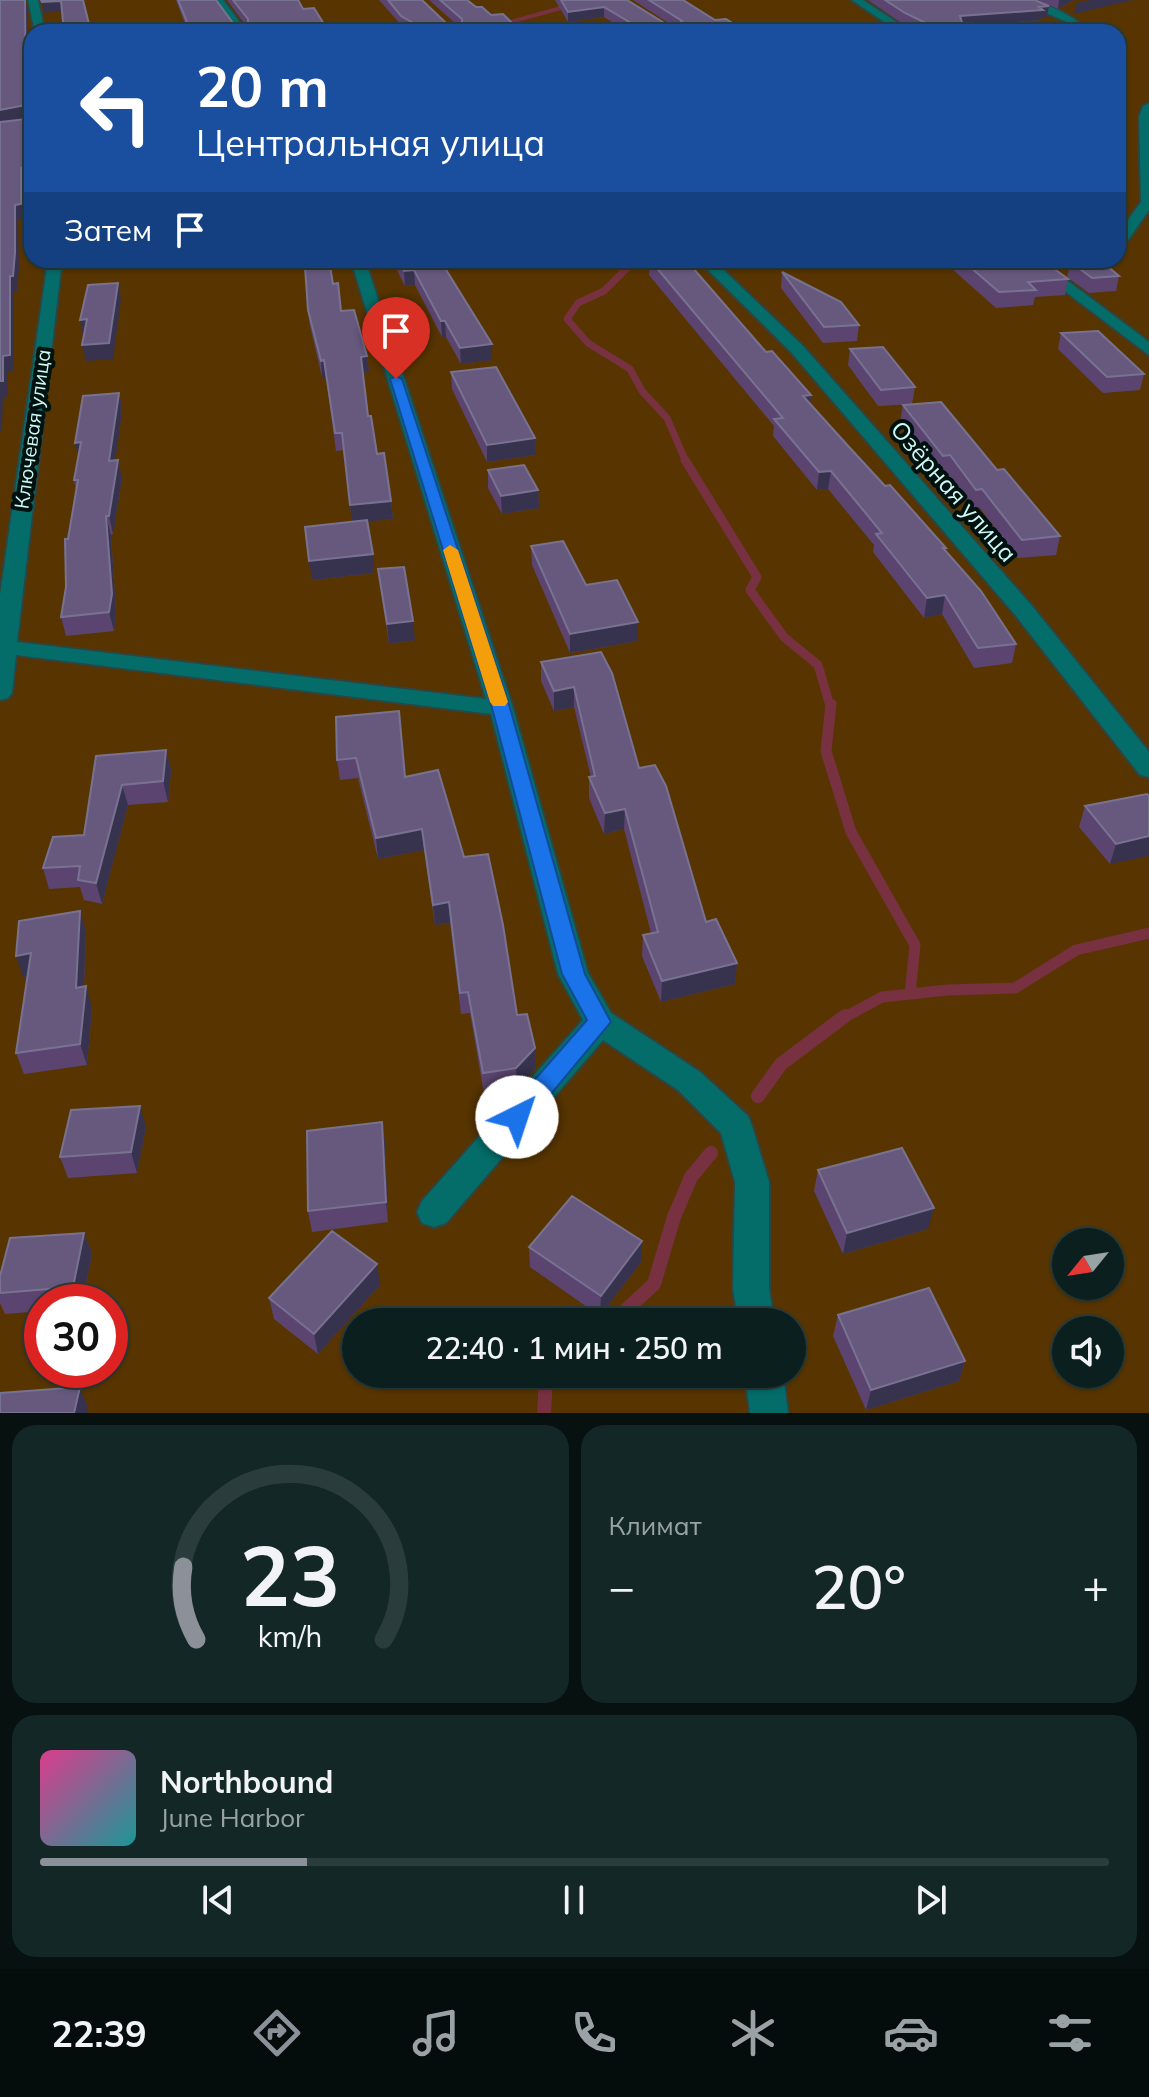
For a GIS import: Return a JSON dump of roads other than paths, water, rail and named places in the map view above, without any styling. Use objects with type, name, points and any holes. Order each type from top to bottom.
[{"type":"street","points":[[33,0],[38,24]]},
{"type":"street","points":[[218,0],[236,24]]},
{"type":"street","points":[[857,0],[893,24]]},
{"type":"street","points":[[1022,0],[1059,15],[1072,24]]},
{"type":"street","points":[[1059,15],[1073,7]]},
{"type":"street","points":[[1126,233],[1148,202],[1145,117],[1149,106]]},
{"type":"street","points":[[0,128],[24,125]]},
{"type":"street","name":"Ключевая улица","points":[[0,693],[6,647],[7,558],[54,268]]},
{"type":"street","points":[[361,268],[501,708],[573,974],[600,1022],[689,1081],[736,1126],[752,1182],[751,1288],[754,1308]]},
{"type":"street","name":"Озёрная улица","points":[[713,268],[797,349],[1024,611],[1149,769]]},
{"type":"street","points":[[1042,268],[1149,350]]},
{"type":"street","points":[[1050,274],[1071,268]]},
{"type":"street","points":[[6,647],[501,708]]},
{"type":"street","points":[[434,1212],[600,1022]]},
{"type":"street","points":[[766,1388],[769,1413]]},
{"type":"waterway","points":[[503,24],[572,5]]},
{"type":"waterway","points":[[627,268],[604,291],[578,303],[567,319],[588,343],[630,369],[642,391],[667,418],[685,461]]},
{"type":"waterway","points":[[685,461],[757,577],[750,590],[784,637],[818,665],[830,706]]},
{"type":"waterway","points":[[831,704],[826,751],[851,832],[915,945],[910,994]]},
{"type":"waterway","points":[[843,1018],[882,997],[948,990],[1015,988],[1076,950],[1149,933]]},
{"type":"waterway","points":[[758,1096],[781,1064],[845,1016]]},
{"type":"waterway","points":[[628,1308],[654,1284],[674,1217],[691,1177],[711,1153]]},
{"type":"waterway","points":[[544,1413],[545,1388]]}]
